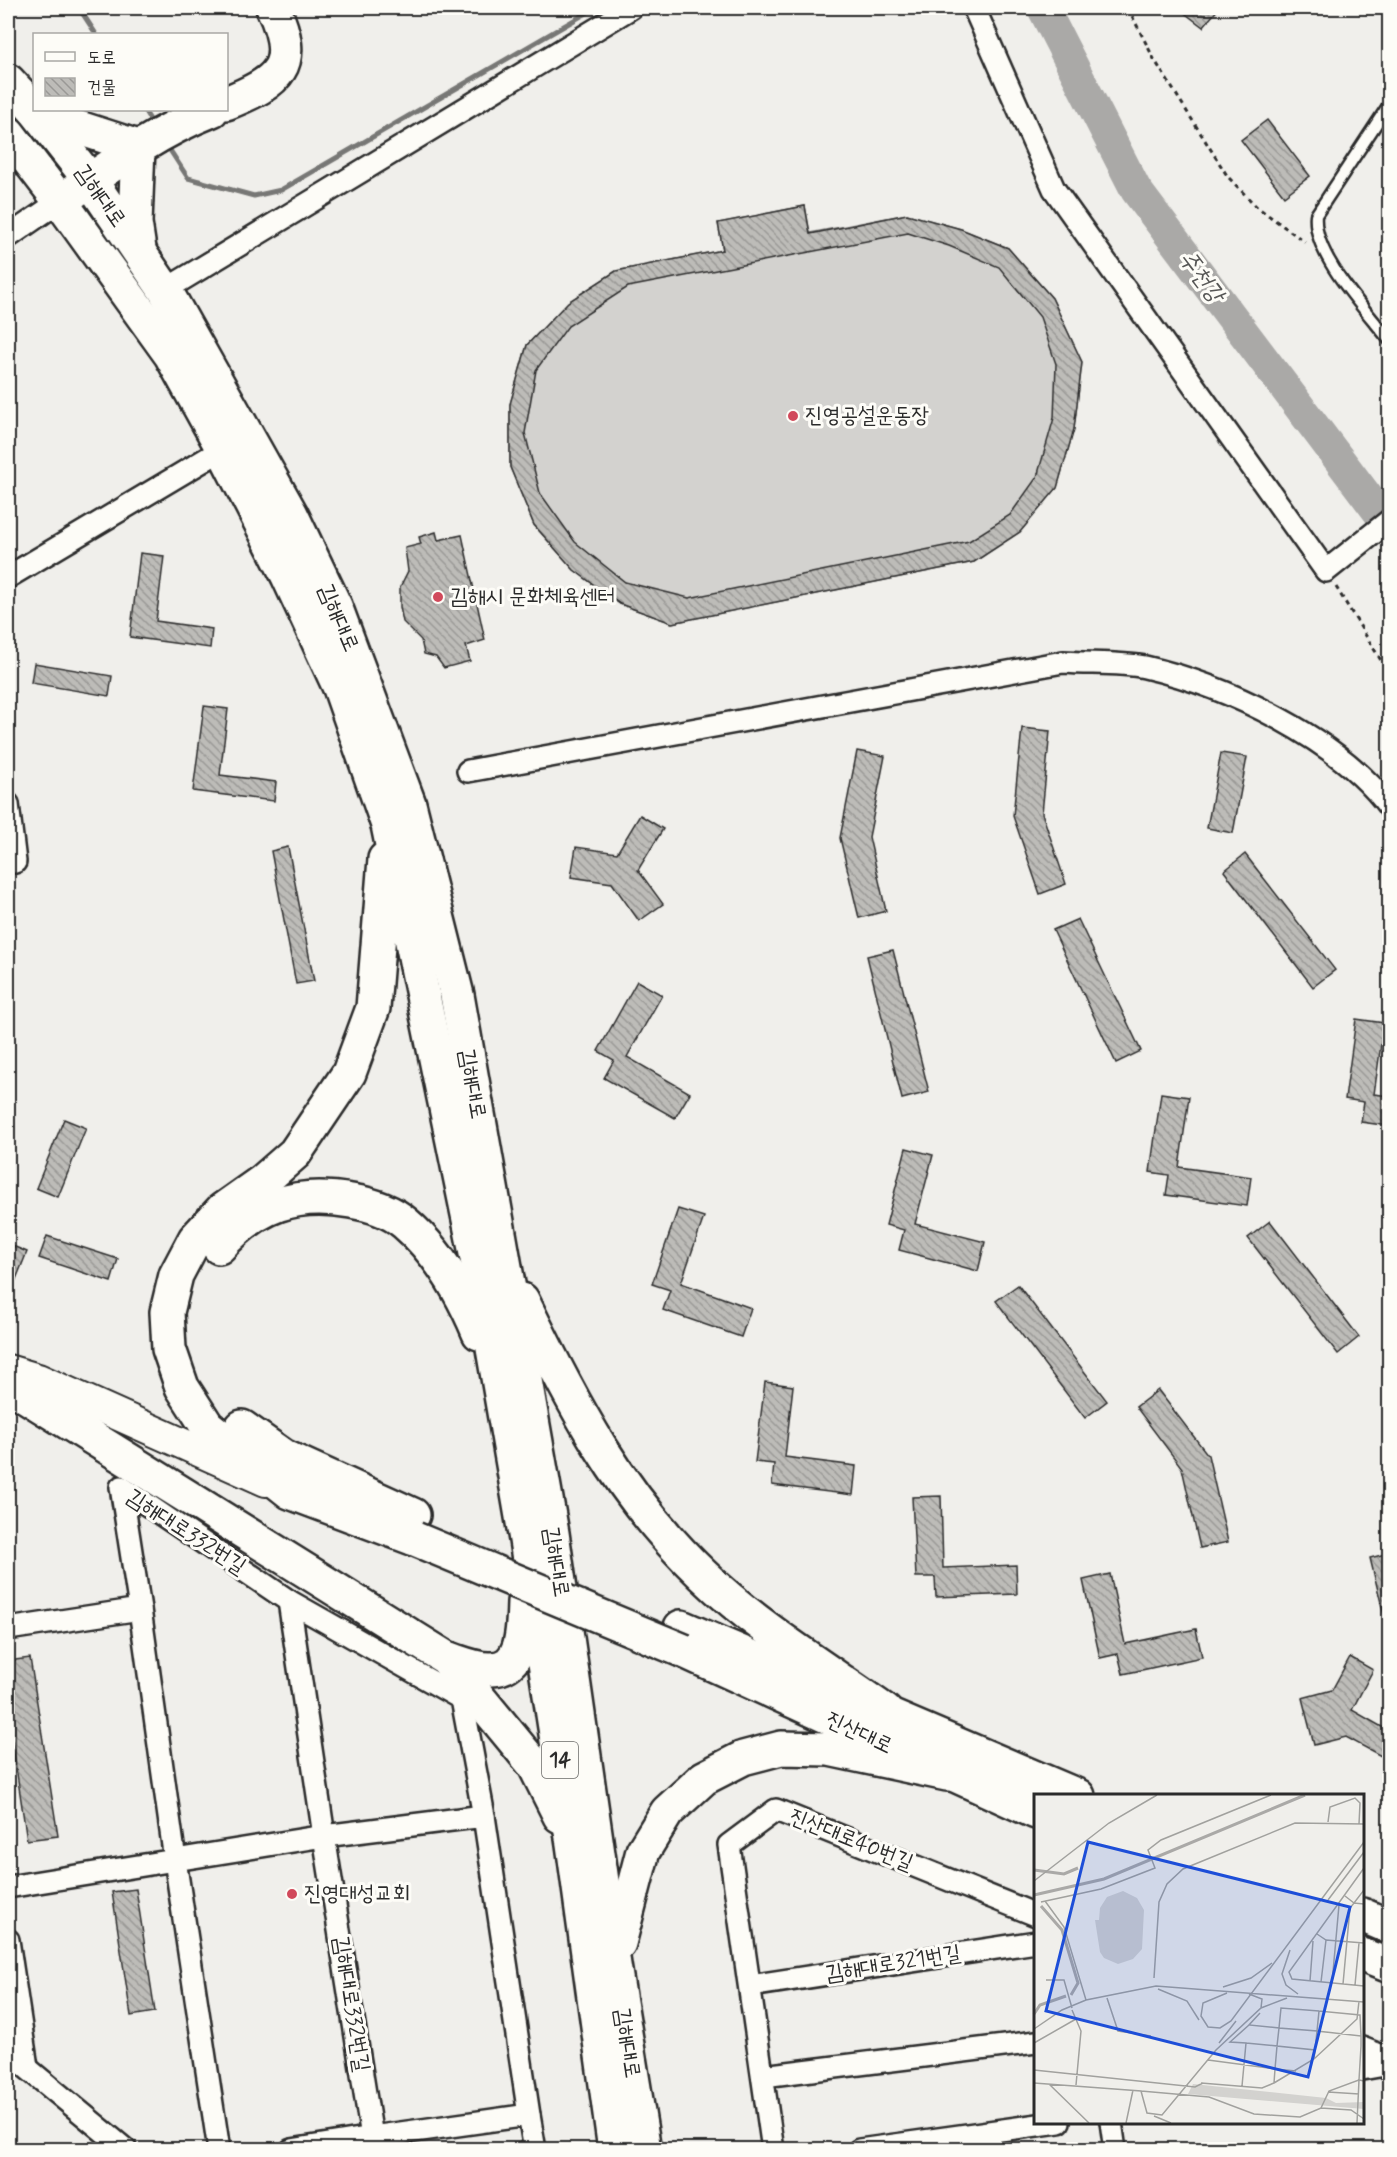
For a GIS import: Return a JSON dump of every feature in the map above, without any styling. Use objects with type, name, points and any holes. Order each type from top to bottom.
[{"type":"main road","points":[[228,103],[260,90],[277,75],[286,49],[282,28],[273,8]]},
{"type":"main road","name":"김해대로","points":[[8,81],[33,108]]},
{"type":"main road","points":[[37,112],[144,143]]},
{"type":"main road","name":"김해대로","points":[[37,112],[90,180],[165,290],[291,514],[335,606],[409,804],[457,995],[552,1533],[614,1965],[644,2150]]},
{"type":"main road","points":[[60,201],[144,143],[199,115]]},
{"type":"main road","name":"김해대로","points":[[8,133],[171,355],[223,449],[288,576],[340,688],[388,825],[480,1273],[495,1371],[526,1540],[573,1844],[615,2150]]},
{"type":"main road","points":[[140,254],[135,223],[144,143]]},
{"type":"main road","points":[[290,1492],[207,1426],[182,1387],[170,1349],[167,1312],[176,1275],[195,1239],[222,1210],[263,1181],[295,1152],[349,1073],[373,1008],[388,825]]},
{"type":"main road","points":[[495,1371],[470,1311],[442,1261],[404,1222],[369,1204],[324,1196],[290,1200],[264,1210],[237,1227],[211,1256],[195,1285],[189,1319],[192,1352],[204,1382],[221,1409],[250,1434],[283,1456],[414,1527],[682,1639],[885,1711]]},
{"type":"main road","points":[[504,1264],[570,1399],[612,1468],[658,1526],[703,1576],[759,1622],[885,1711]]},
{"type":"main road","points":[[8,1370],[38,1379],[290,1492],[414,1527]]},
{"type":"main road","points":[[8,1385],[446,1658],[490,1670],[506,1666],[517,1654],[522,1635],[526,1540]]},
{"type":"main road","name":"진산대로","points":[[682,1639],[947,1774],[1034,1812]]},
{"type":"main road","points":[[446,1658],[535,1766],[573,1844]]},
{"type":"main road","name":"진산대로","points":[[885,1711],[1073,1794]]},
{"type":"main road","points":[[614,1965],[631,1889],[643,1851],[667,1812],[704,1778],[743,1758],[781,1748],[829,1749],[947,1774]]},
{"type":"main road","points":[[1364,1916],[1389,1927]]},
{"type":"main road","points":[[1364,1956],[1389,1966]]},
{"type":"street","points":[[165,290],[631,8]]},
{"type":"street","points":[[974,8],[1054,189],[1332,565],[1389,520]]},
{"type":"street","points":[[8,237],[60,201]]},
{"type":"street","points":[[8,577],[223,449]]},
{"type":"street","points":[[468,771],[1064,662],[1143,667],[1222,690],[1299,729],[1374,787],[1389,808]]},
{"type":"street","points":[[8,804],[15,862]]},
{"type":"street","name":"김해대로332번길","points":[[219,2150],[121,1487],[290,1601],[462,1699],[484,1816],[535,2150]]},
{"type":"street","name":"김해대로332번길","points":[[290,1601],[324,1836],[373,2143]]},
{"type":"street","points":[[8,1629],[140,1609]]},
{"type":"street","name":"진산대로40번길","points":[[750,1986],[729,1845],[776,1810],[1034,1915]]},
{"type":"street","points":[[8,1887],[324,1836],[484,1816]]},
{"type":"street","points":[[8,1940],[27,2068]]},
{"type":"street","name":"김해대로321번길","points":[[750,1986],[1034,1942]]},
{"type":"street","points":[[750,1986],[773,2150]]},
{"type":"street","points":[[763,2076],[1034,2042]]},
{"type":"street","points":[[8,2045],[27,2068],[126,2150]]},
{"type":"street","points":[[1364,2049],[1389,2059]]},
{"type":"street","points":[[1364,2070],[1389,2064]]},
{"type":"street","points":[[291,2150],[373,2143],[529,2115]]},
{"type":"street","points":[[859,2150],[1045,2124]]},
{"type":"street","points":[[1111,2124],[1115,2150]]},
{"type":"lane","points":[[1389,103],[1316,216],[1315,227],[1323,248],[1389,342]]},
{"type":"path","points":[[1128,8],[1154,59],[1228,177],[1257,207],[1315,249],[1323,248]]},
{"type":"path","points":[[1332,565],[1389,675]]},
{"type":"shaded area","name":"진영공설운동장","points":[[805,206],[810,233],[907,214],[961,229],[1008,248],[1052,298],[1082,362],[1074,429],[1057,488],[1020,532],[974,562],[672,623],[620,604],[574,570],[534,525],[510,467],[510,404],[527,345],[568,302],[616,271],[723,250],[718,223]]},
{"type":"building","points":[[1178,8],[1219,8],[1203,27]]},
{"type":"building","points":[[1267,120],[1310,176],[1284,196],[1241,140]]},
{"type":"building","points":[[805,206],[810,234],[907,214],[961,229],[1008,248],[1052,298],[1082,362],[1074,429],[1057,488],[1020,532],[974,562],[672,623],[620,604],[574,570],[534,525],[510,467],[510,404],[527,345],[568,302],[616,271],[723,250],[718,223]],"holes":[[[908,233],[949,246],[999,267],[1040,317],[1056,364],[1054,418],[1037,477],[1010,515],[969,541],[689,598],[625,582],[575,542],[540,493],[525,433],[536,370],[568,326],[628,287]]]},
{"type":"building","name":"김해시 문화체육센터","points":[[436,532],[438,540],[462,535],[485,640],[466,646],[470,661],[444,668],[436,657],[424,654],[421,640],[403,622],[400,607],[400,587],[408,571],[405,548],[421,544],[419,537]]},
{"type":"building","points":[[140,553],[164,556],[156,621],[212,629],[210,648],[130,637]]},
{"type":"building","points":[[34,663],[112,676],[109,696],[31,683]]},
{"type":"building","points":[[204,706],[228,709],[220,775],[276,782],[274,801],[193,791]]},
{"type":"building","points":[[1022,728],[1050,731],[1042,813],[1066,884],[1040,894],[1013,816]]},
{"type":"building","points":[[857,751],[885,756],[869,837],[886,911],[859,918],[840,838]]},
{"type":"building","points":[[1221,753],[1247,757],[1233,833],[1207,828]]},
{"type":"building","points":[[640,815],[663,829],[638,870],[663,904],[639,921],[612,883],[571,877],[576,847],[617,853]]},
{"type":"building","points":[[288,847],[314,981],[296,984],[271,851]]},
{"type":"building","points":[[1245,854],[1335,970],[1313,987],[1224,871]]},
{"type":"building","points":[[1078,919],[1141,1051],[1116,1063],[1053,930]]},
{"type":"building","points":[[893,950],[929,1092],[902,1099],[867,956]]},
{"type":"building","points":[[637,981],[662,995],[627,1057],[690,1093],[675,1118],[604,1078],[614,1060],[598,1051]]},
{"type":"building","points":[[1356,1019],[1384,1023],[1374,1094],[1389,1096],[1389,1126],[1361,1122],[1364,1102],[1345,1099]]},
{"type":"building","points":[[1161,1093],[1189,1097],[1179,1167],[1251,1177],[1247,1206],[1166,1195],[1169,1175],[1150,1172]]},
{"type":"building","points":[[64,1119],[86,1128],[58,1197],[36,1188]]},
{"type":"building","points":[[906,1148],[933,1155],[915,1224],[985,1242],[978,1271],[899,1250],[904,1230],[886,1225]]},
{"type":"building","points":[[678,1209],[704,1217],[681,1283],[751,1308],[741,1337],[663,1310],[670,1290],[652,1284]]},
{"type":"building","points":[[1270,1221],[1359,1337],[1338,1354],[1248,1238]]},
{"type":"building","points":[[47,1236],[118,1259],[111,1282],[39,1258]]},
{"type":"building","points":[[8,1244],[27,1252],[8,1299]]},
{"type":"building","points":[[1018,1285],[1107,1401],[1085,1418],[996,1301]]},
{"type":"building","points":[[765,1382],[793,1386],[785,1457],[856,1466],[853,1495],[772,1485],[774,1464],[755,1462]]},
{"type":"building","points":[[1158,1390],[1208,1455],[1228,1542],[1200,1548],[1182,1468],[1136,1407]]},
{"type":"building","points":[[941,1496],[943,1568],[1016,1565],[1017,1594],[936,1597],[935,1577],[916,1577],[912,1497]]},
{"type":"building","points":[[1389,1553],[1389,1614],[1384,1615],[1370,1558]]},
{"type":"building","points":[[1110,1574],[1125,1644],[1196,1629],[1202,1657],[1123,1674],[1118,1654],[1100,1658],[1083,1580]]},
{"type":"building","points":[[1350,1657],[1373,1670],[1352,1710],[1389,1731],[1389,1741],[1381,1756],[1346,1737],[1314,1745],[1302,1698],[1332,1690]]},
{"type":"building","points":[[30,1658],[58,1836],[27,1840],[8,1714],[8,1661]]},
{"type":"building","points":[[136,1889],[155,2012],[131,2016],[112,1892]]},
{"type":"waterway","points":[[79,8],[95,33]]},
{"type":"waterway","points":[[166,144],[188,178],[254,196],[281,190],[595,8]]},
{"type":"waterway","name":"주천강","points":[[1043,8],[1136,190],[1390,527]]},
{"type":"waterway","points":[[145,111],[154,126]]},
{"type":"place","name":"진영공설운동장","points":[[793,416]]},
{"type":"place","name":"김해시 문화체육센터","points":[[438,597]]},
{"type":"place","name":"진영대성교회","points":[[292,1894]]}]
